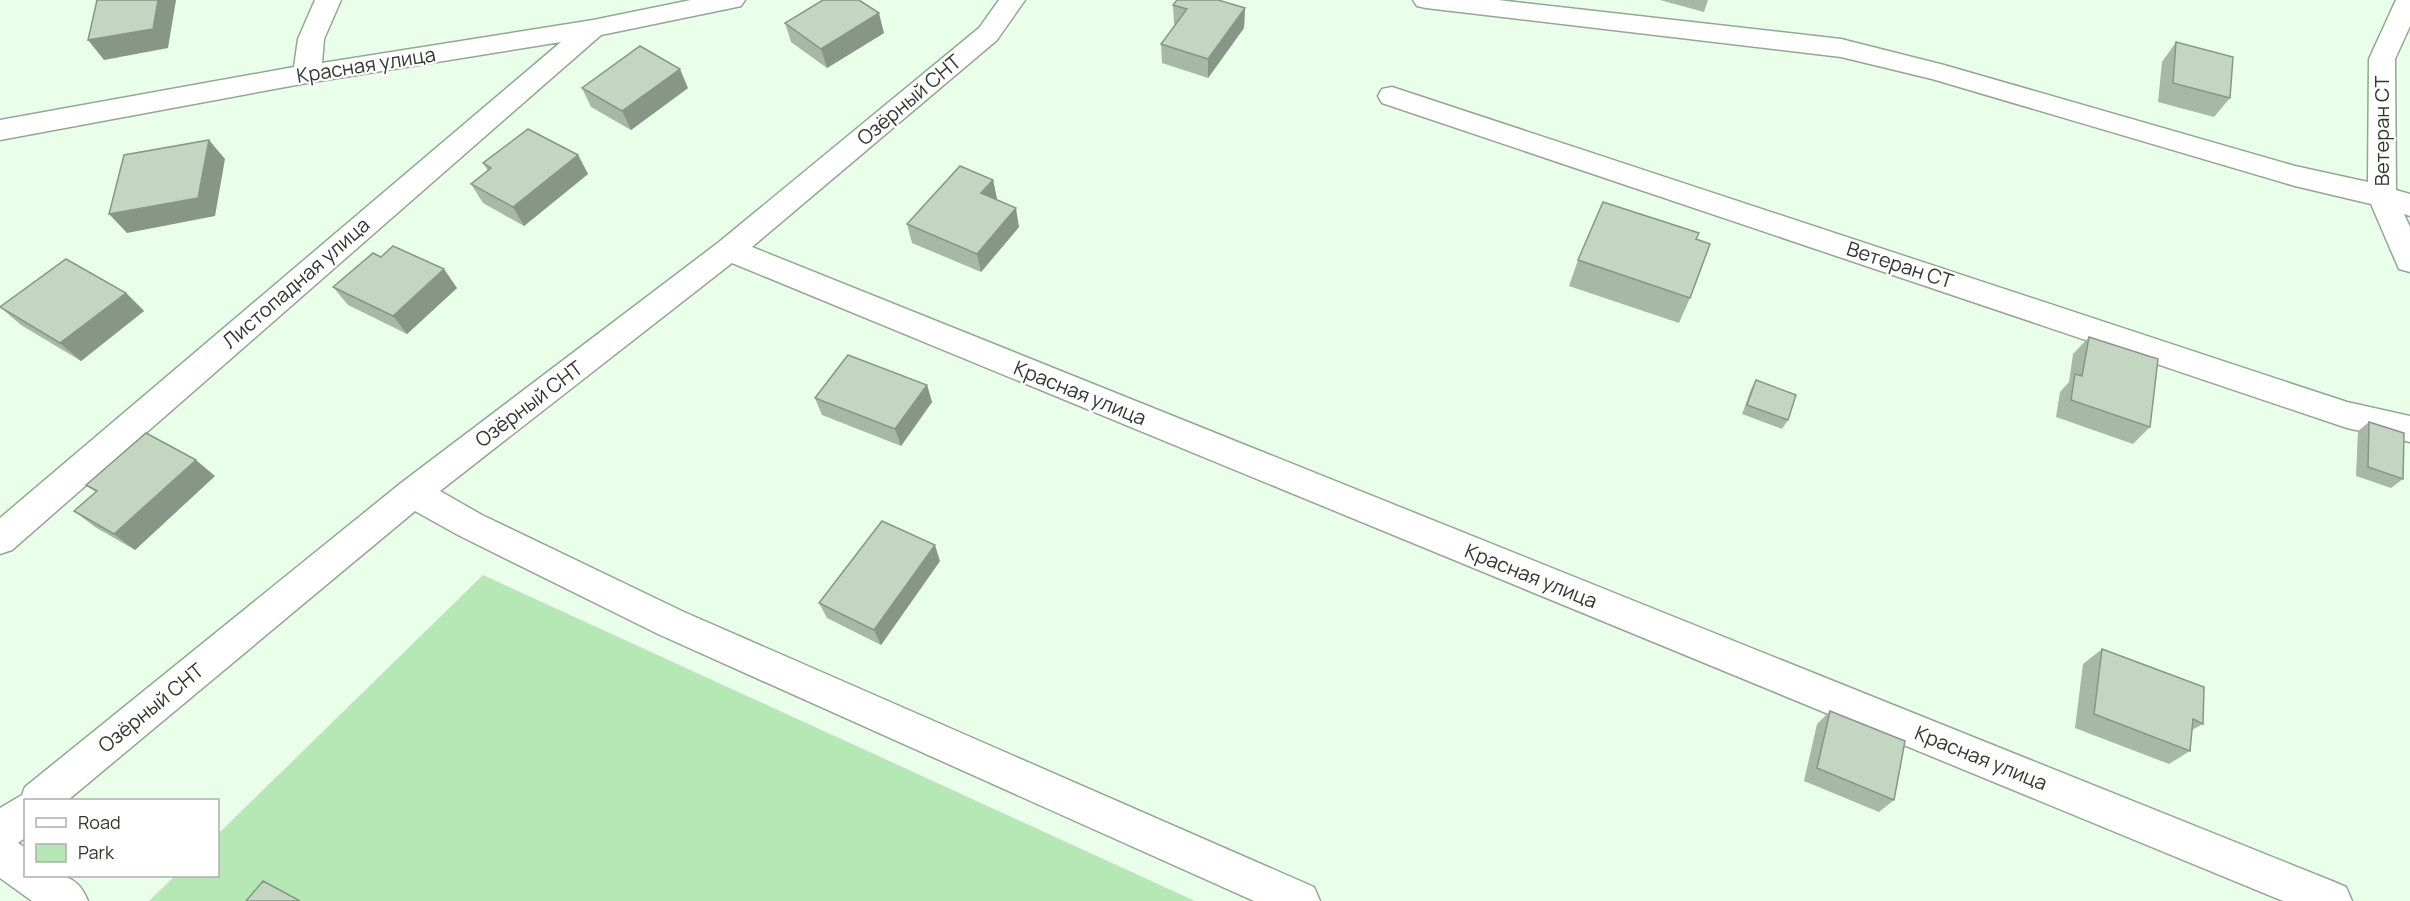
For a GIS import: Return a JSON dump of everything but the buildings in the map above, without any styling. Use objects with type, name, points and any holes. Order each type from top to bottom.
[{"type":"street","points":[[307,74],[311,39],[328,0]]},
{"type":"street","name":"Красная улица","points":[[0,130],[307,74],[592,28],[732,0]]},
{"type":"street","name":"Озёрный СНТ","points":[[41,799],[413,493],[729,250],[988,34],[1012,0]]},
{"type":"street","points":[[1426,0],[1841,48],[1935,71],[2295,176],[2382,196],[2410,205]]},
{"type":"street","name":"Ветеран СТ","points":[[2409,0],[2382,59],[2382,196],[2410,261]]},
{"type":"street","name":"Листопадная улица","points":[[0,539],[592,28]]},
{"type":"street","name":"Ветеран СТ","points":[[1392,96],[2347,415],[2410,429]]},
{"type":"street","name":"Красная улица","points":[[729,250],[2332,901]]},
{"type":"street","points":[[413,493],[470,525],[671,623],[1300,901]]},
{"type":"street","points":[[0,833],[24,814]]},
{"type":"street","points":[[0,854],[24,872]]},
{"type":"street","points":[[32,877],[68,901]]},
{"type":"green space","points":[[483,575],[1195,901],[149,901],[174,877],[219,877],[219,833]]}]
